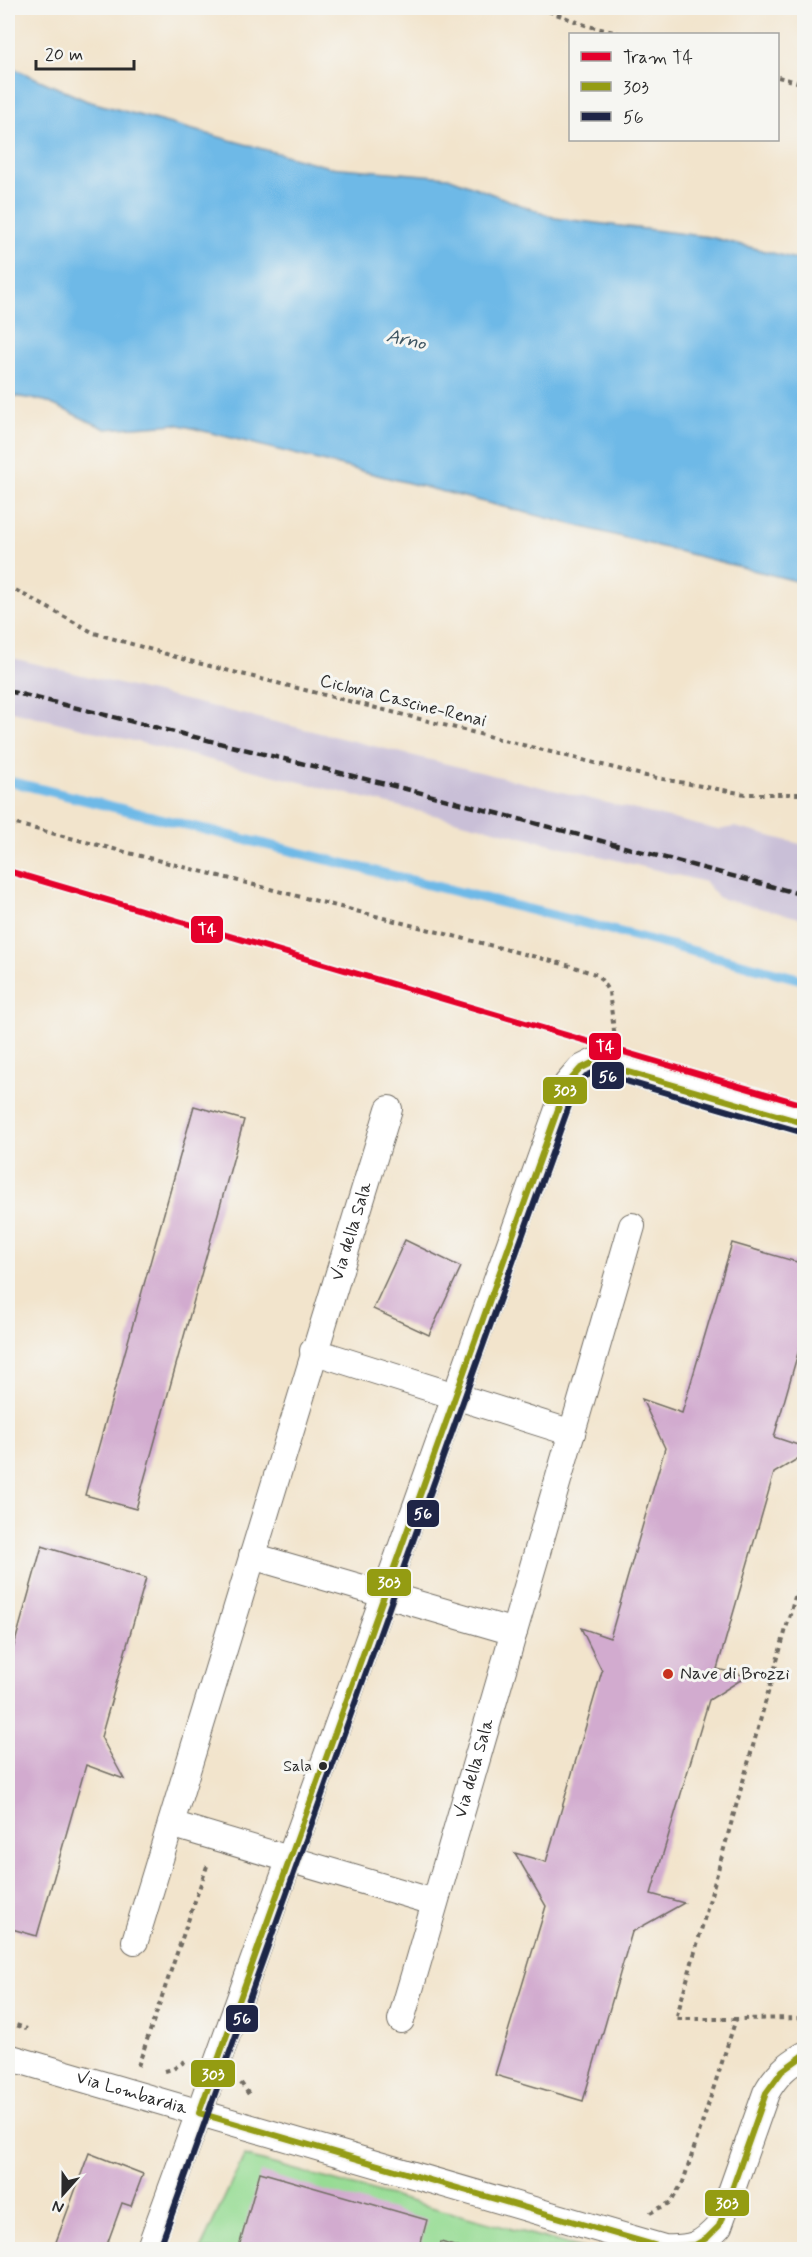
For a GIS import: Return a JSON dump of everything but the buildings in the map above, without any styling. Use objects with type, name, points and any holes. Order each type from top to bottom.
[{"type":"street","points":[[149,2250],[567,1084],[580,1069],[594,1062],[804,1123]]},
{"type":"street","name":"Via della Sala","points":[[135,1941],[313,1351],[389,1109]]},
{"type":"street","name":"Via della Sala","points":[[401,2020],[632,1226]]},
{"type":"street","points":[[313,1351],[572,1433]]},
{"type":"street","points":[[252,1556],[514,1632]]},
{"type":"street","points":[[171,1824],[434,1902]]},
{"type":"street","name":"Via Lombardia","points":[[8,2056],[664,2248],[679,2248],[693,2246],[707,2239],[719,2226],[766,2093],[774,2077],[790,2063],[804,2055]]},
{"type":"path","points":[[540,8],[588,26],[618,33]]},
{"type":"path","points":[[779,78],[804,84]]},
{"type":"path","name":"Ciclovia Cascine-Renai","points":[[8,586],[94,633],[190,661],[646,776],[746,794],[804,794]]},
{"type":"path","points":[[8,822],[571,966]]},
{"type":"path","points":[[804,1565],[676,2019],[804,2018]]},
{"type":"path","points":[[138,2069],[216,1838]]},
{"type":"path","points":[[642,2214],[660,2209],[671,2202],[677,2194],[736,2019]]},
{"type":"path","points":[[8,2022],[29,2030]]},
{"type":"path","points":[[159,2072],[173,2069],[195,2054]]},
{"type":"path","points":[[127,2065],[148,2071]]},
{"type":"path","points":[[8,2094],[13,2082]]},
{"type":"shaded area","points":[[8,657],[718,830],[734,827],[804,845],[804,919],[719,898],[705,882],[8,710]]},
{"type":"green space","points":[[244,2156],[585,2249],[200,2250]]},
{"type":"water","name":"Arno","points":[[8,66],[87,101],[329,167],[448,177],[555,218],[710,237],[804,261],[804,583],[176,424],[106,429],[45,401],[8,395]]},
{"type":"waterway","points":[[8,781],[592,925],[804,980]]},
{"type":"railway","points":[[8,691],[414,791],[804,895]]},
{"type":"tram line","name":"T4","points":[[8,871],[804,1105]]},
{"type":"transit line","name":"303","points":[[804,1123],[594,1062],[580,1069],[567,1084],[199,2113],[664,2248],[695,2245],[707,2238],[719,2226],[766,2093],[782,2071],[804,2055]]},
{"type":"transit line","name":"56","points":[[159,2250],[575,1089],[586,1076],[595,1072],[801,1132]]},
{"type":"place","name":"Nave di Brozzi","points":[[668,1674]]},
{"type":"place","name":"Sala","points":[[323,1766]]}]
